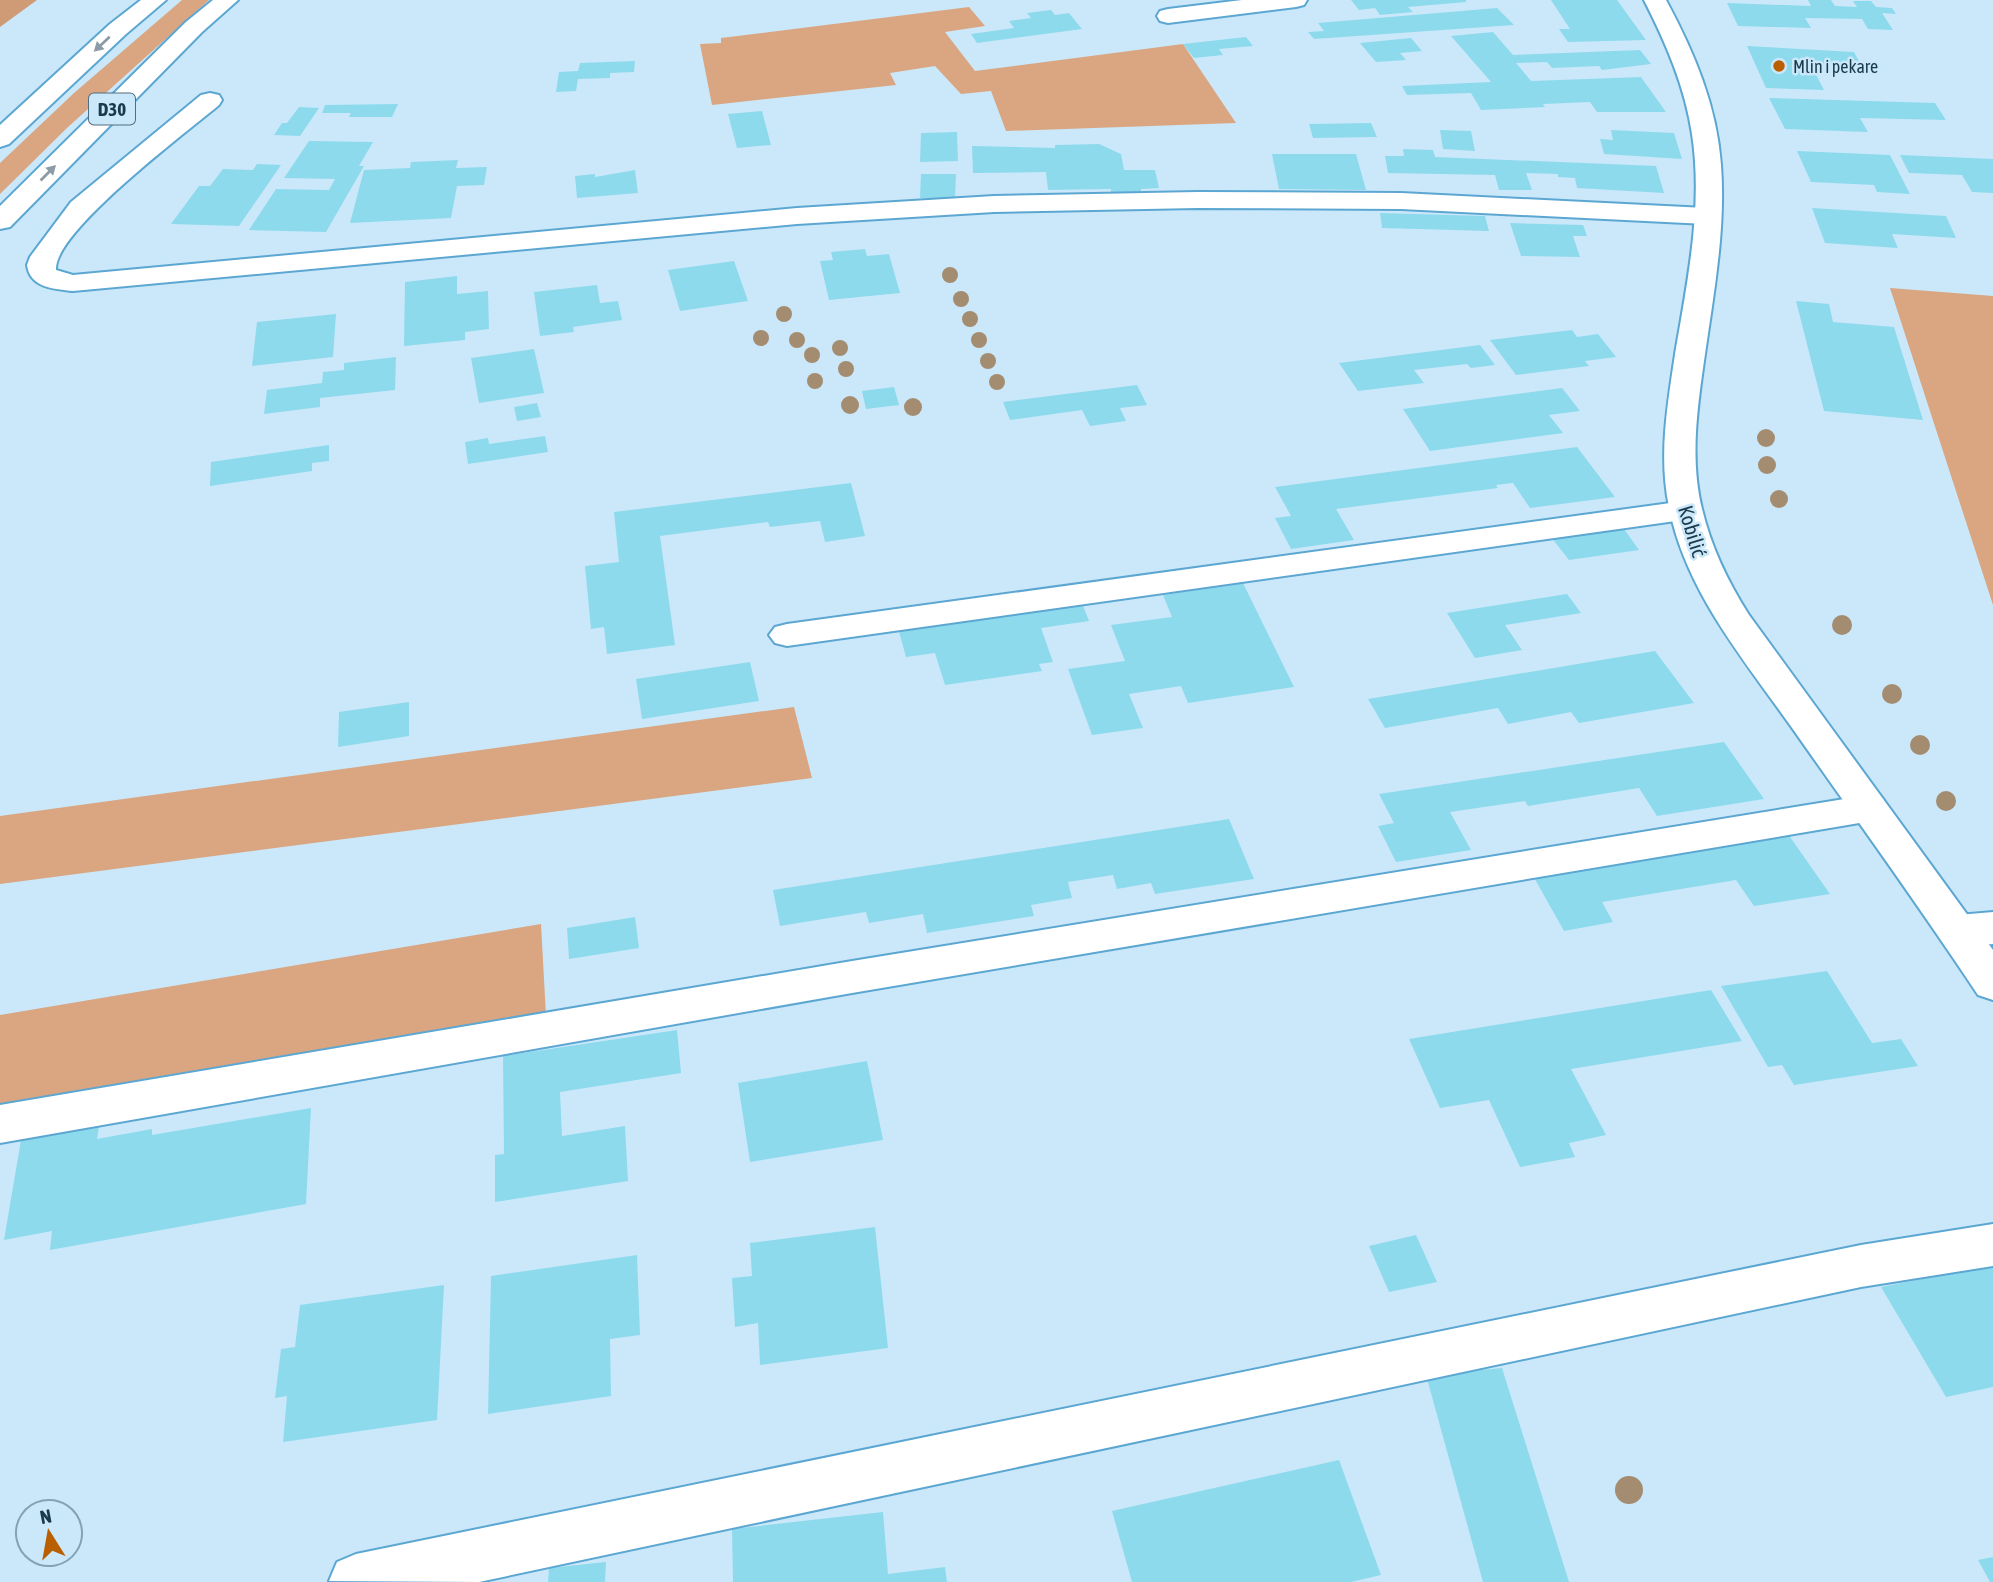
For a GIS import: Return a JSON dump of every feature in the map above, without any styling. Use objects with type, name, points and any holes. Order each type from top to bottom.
[{"type":"street","name":"D30","points":[[0,139],[118,29],[155,0]]},
{"type":"street","name":"D30","points":[[0,221],[194,27],[227,0]]},
{"type":"street","points":[[1168,16],[1296,0]]},
{"type":"street","name":"Kobilić","points":[[1655,0],[1679,47],[1700,109],[1708,163],[1701,276],[1680,425],[1680,483],[1685,511],[1704,568],[1728,609],[1869,809],[1976,930],[1993,984]]},
{"type":"street","points":[[210,100],[80,208],[44,257],[42,273],[52,280],[73,283],[875,210],[1102,200],[1295,200],[1538,205],[1706,216]]},
{"type":"street","points":[[788,635],[1685,511]]},
{"type":"street","points":[[0,1124],[838,979],[1869,809]]},
{"type":"street","points":[[356,1581],[1847,1269],[1993,1245]]},
{"type":"shaded area","points":[[0,0],[37,0],[0,27]]},
{"type":"shaded area","points":[[182,0],[209,0],[68,127],[0,194],[0,163],[74,93]]},
{"type":"shaded area","points":[[969,7],[985,26],[945,32],[975,71],[1183,44],[1236,123],[1006,131],[991,91],[961,94],[935,66],[890,73],[896,85],[712,105],[700,44],[721,43],[721,38]]},
{"type":"shaded area","points":[[1890,288],[1993,296],[1993,605]]},
{"type":"shaded area","points":[[794,707],[812,778],[0,884],[0,816]]},
{"type":"shaded area","points":[[541,924],[546,1016],[0,1106],[0,1015]]},
{"type":"building","points":[[1351,0],[1466,2],[1408,7],[1413,12],[1380,15],[1375,8],[1359,10]]},
{"type":"building","points":[[1551,0],[1617,0],[1646,40],[1568,42],[1559,29],[1570,29]]},
{"type":"building","points":[[1808,0],[1831,0],[1835,6],[1857,7],[1853,1],[1871,1],[1876,7],[1892,8],[1896,14],[1882,13],[1893,30],[1868,29],[1862,19],[1805,18],[1811,28],[1738,26],[1727,3],[1811,6]]},
{"type":"building","points":[[1497,8],[1514,25],[1314,39],[1308,32],[1324,31],[1318,23]]},
{"type":"building","points":[[1051,10],[1055,15],[1069,13],[1082,29],[977,43],[971,34],[1014,28],[1009,21],[1031,18],[1027,13]]},
{"type":"building","points":[[1493,32],[1513,55],[1640,50],[1651,64],[1602,70],[1599,66],[1552,68],[1547,62],[1516,63],[1531,81],[1641,77],[1666,112],[1597,112],[1590,102],[1481,110],[1471,93],[1407,95],[1402,86],[1491,82],[1451,36]]},
{"type":"building","points":[[1246,37],[1253,46],[1219,49],[1223,55],[1194,58],[1183,44]]},
{"type":"building","points":[[1411,38],[1422,51],[1400,53],[1406,60],[1376,62],[1360,43]]},
{"type":"building","points":[[1747,46],[1854,52],[1863,69],[1812,67],[1824,90],[1766,88]]},
{"type":"building","points":[[635,61],[634,72],[610,73],[610,78],[578,79],[576,91],[556,92],[559,72],[578,71],[580,63]]},
{"type":"building","points":[[1769,98],[1935,103],[1946,120],[1860,118],[1868,132],[1785,129]]},
{"type":"building","points":[[398,104],[392,117],[349,117],[351,113],[322,113],[325,105]]},
{"type":"building","points":[[299,107],[319,108],[300,136],[274,135],[282,123],[287,123]]},
{"type":"building","points":[[762,111],[771,145],[737,148],[728,114]]},
{"type":"building","points":[[1371,123],[1377,137],[1313,138],[1309,124]]},
{"type":"building","points":[[1440,130],[1471,131],[1475,151],[1443,149]]},
{"type":"building","points":[[1611,130],[1674,133],[1682,159],[1604,154],[1600,139],[1613,140]]},
{"type":"building","points":[[957,132],[958,161],[920,162],[921,133]]},
{"type":"building","points":[[309,141],[373,142],[359,166],[364,166],[326,232],[249,230],[276,189],[329,190],[335,179],[284,178]]},
{"type":"building","points":[[1099,144],[1121,154],[1124,170],[1155,170],[1159,188],[1141,189],[1141,193],[1111,193],[1111,189],[1048,190],[1046,172],[973,173],[972,146],[1055,148],[1055,145]]},
{"type":"building","points":[[1403,149],[1433,150],[1435,157],[1656,166],[1664,193],[1577,188],[1575,178],[1558,177],[1558,174],[1526,173],[1532,190],[1499,190],[1495,175],[1388,173],[1385,156],[1404,156]]},
{"type":"building","points":[[1797,151],[1890,155],[1910,194],[1877,192],[1874,185],[1811,182]]},
{"type":"building","points":[[1272,154],[1356,154],[1366,190],[1279,189]]},
{"type":"building","points":[[1900,155],[1993,159],[1993,193],[1972,192],[1962,175],[1909,173]]},
{"type":"building","points":[[458,160],[456,168],[487,167],[484,185],[457,186],[451,218],[350,223],[364,170],[410,168],[411,162]]},
{"type":"building","points":[[257,164],[281,165],[239,226],[171,224],[199,186],[210,186],[223,169],[253,170]]},
{"type":"building","points":[[635,170],[638,193],[577,198],[575,176],[595,174],[595,177]]},
{"type":"building","points":[[921,174],[956,174],[955,198],[920,198]]},
{"type":"building","points":[[1812,208],[1946,216],[1956,238],[1892,234],[1898,248],[1825,243]]},
{"type":"building","points":[[1380,213],[1485,216],[1489,231],[1382,228]]},
{"type":"building","points":[[1510,223],[1583,225],[1587,236],[1573,236],[1580,257],[1521,256]]},
{"type":"building","points":[[865,249],[867,256],[889,254],[900,293],[829,300],[820,261],[833,260],[831,252]]},
{"type":"building","points":[[734,261],[748,301],[680,311],[668,270]]},
{"type":"building","points":[[457,276],[457,294],[488,291],[489,329],[465,332],[465,340],[404,346],[405,282]]},
{"type":"building","points":[[597,285],[600,303],[618,301],[622,320],[573,327],[574,332],[540,336],[534,292]]},
{"type":"building","points":[[1796,301],[1829,304],[1833,322],[1894,327],[1923,420],[1824,411]]},
{"type":"building","points":[[336,314],[333,357],[252,366],[257,322]]},
{"type":"building","points":[[1572,330],[1577,337],[1598,334],[1616,357],[1585,361],[1589,366],[1516,375],[1490,340]]},
{"type":"building","points":[[1480,345],[1495,365],[1471,368],[1467,364],[1414,370],[1424,383],[1358,391],[1339,363]]},
{"type":"building","points":[[534,349],[544,393],[479,403],[471,358]]},
{"type":"building","points":[[396,357],[395,390],[320,398],[320,407],[264,414],[267,390],[322,383],[323,372],[344,370],[344,363]]},
{"type":"building","points":[[1137,385],[1147,405],[1120,408],[1126,421],[1090,426],[1082,410],[1010,420],[1003,402]]},
{"type":"building","points":[[894,387],[899,405],[866,409],[862,391]]},
{"type":"building","points":[[1562,388],[1580,411],[1549,415],[1563,433],[1430,451],[1403,409]]},
{"type":"building","points":[[537,403],[541,417],[517,421],[514,407]]},
{"type":"building","points":[[545,436],[548,452],[468,464],[465,442],[488,438],[489,444]]},
{"type":"building","points":[[329,445],[329,461],[312,463],[312,471],[210,486],[211,462]]},
{"type":"building","points":[[1577,447],[1615,497],[1530,508],[1513,483],[1496,485],[1498,488],[1336,509],[1354,540],[1291,549],[1275,518],[1291,516],[1275,487]]},
{"type":"building","points":[[851,483],[865,536],[825,542],[820,521],[770,527],[768,522],[660,536],[675,645],[607,654],[604,627],[591,629],[585,566],[619,562],[614,512]]},
{"type":"building","points":[[1622,526],[1639,550],[1569,560],[1551,537]]},
{"type":"building","points":[[1243,583],[1294,687],[1188,703],[1181,686],[1129,694],[1143,728],[1092,735],[1068,669],[1125,661],[1111,625],[1172,617],[1163,595]]},
{"type":"building","points":[[1567,594],[1581,613],[1505,625],[1522,650],[1475,658],[1447,613]]},
{"type":"building","points":[[1082,603],[1089,621],[1041,628],[1053,662],[1039,664],[1042,671],[945,685],[935,653],[906,657],[898,628]]},
{"type":"building","points":[[1655,651],[1694,703],[1579,723],[1571,712],[1508,724],[1498,708],[1385,728],[1368,699]]},
{"type":"building","points":[[750,662],[759,701],[642,719],[636,679]]},
{"type":"building","points":[[409,702],[409,736],[338,747],[339,712]]},
{"type":"building","points":[[1724,742],[1764,799],[1657,816],[1639,788],[1528,806],[1525,801],[1450,812],[1471,850],[1396,862],[1378,826],[1394,823],[1379,794]]},
{"type":"building","points":[[1229,819],[1254,879],[1155,894],[1151,883],[1117,889],[1113,875],[1068,882],[1072,898],[1031,905],[1034,916],[927,933],[923,914],[869,923],[866,912],[780,926],[773,890]]},
{"type":"building","points":[[1788,834],[1830,894],[1754,906],[1736,880],[1602,902],[1613,922],[1564,931],[1532,874]]},
{"type":"building","points":[[635,917],[639,948],[569,959],[567,928]]},
{"type":"building","points":[[1827,971],[1872,1043],[1901,1039],[1918,1066],[1794,1085],[1782,1065],[1768,1067],[1721,986]]},
{"type":"building","points":[[1711,990],[1742,1041],[1571,1069],[1606,1135],[1569,1143],[1575,1157],[1520,1167],[1489,1100],[1440,1108],[1409,1039]]},
{"type":"building","points":[[677,1030],[681,1073],[560,1092],[562,1136],[625,1126],[628,1181],[495,1202],[495,1155],[504,1154],[503,1056]]},
{"type":"building","points":[[867,1061],[883,1140],[750,1162],[738,1083]]},
{"type":"building","points":[[311,1108],[306,1204],[50,1250],[52,1231],[4,1240],[21,1140],[99,1127],[97,1139],[152,1129],[152,1135]]},
{"type":"building","points":[[875,1227],[888,1348],[760,1365],[758,1323],[735,1327],[732,1278],[752,1276],[750,1243]]},
{"type":"building","points":[[1416,1235],[1437,1282],[1389,1292],[1369,1246]]},
{"type":"building","points":[[637,1255],[640,1335],[610,1339],[611,1396],[488,1414],[491,1276]]},
{"type":"building","points":[[1993,1265],[1993,1387],[1946,1397],[1881,1287]]},
{"type":"building","points":[[444,1285],[437,1420],[283,1442],[287,1396],[275,1398],[281,1349],[295,1347],[300,1305]]},
{"type":"building","points":[[1502,1368],[1569,1582],[1483,1582],[1426,1375]]},
{"type":"building","points":[[1339,1460],[1381,1575],[1351,1582],[1132,1582],[1112,1511]]},
{"type":"building","points":[[883,1512],[888,1574],[945,1567],[947,1582],[733,1582],[732,1529]]},
{"type":"building","points":[[1993,1557],[1993,1582],[1990,1582],[1978,1560]]},
{"type":"building","points":[[606,1562],[605,1582],[548,1582],[549,1568]]},
{"type":"place","name":"Mlin i pekare","points":[[1779,66]]}]
